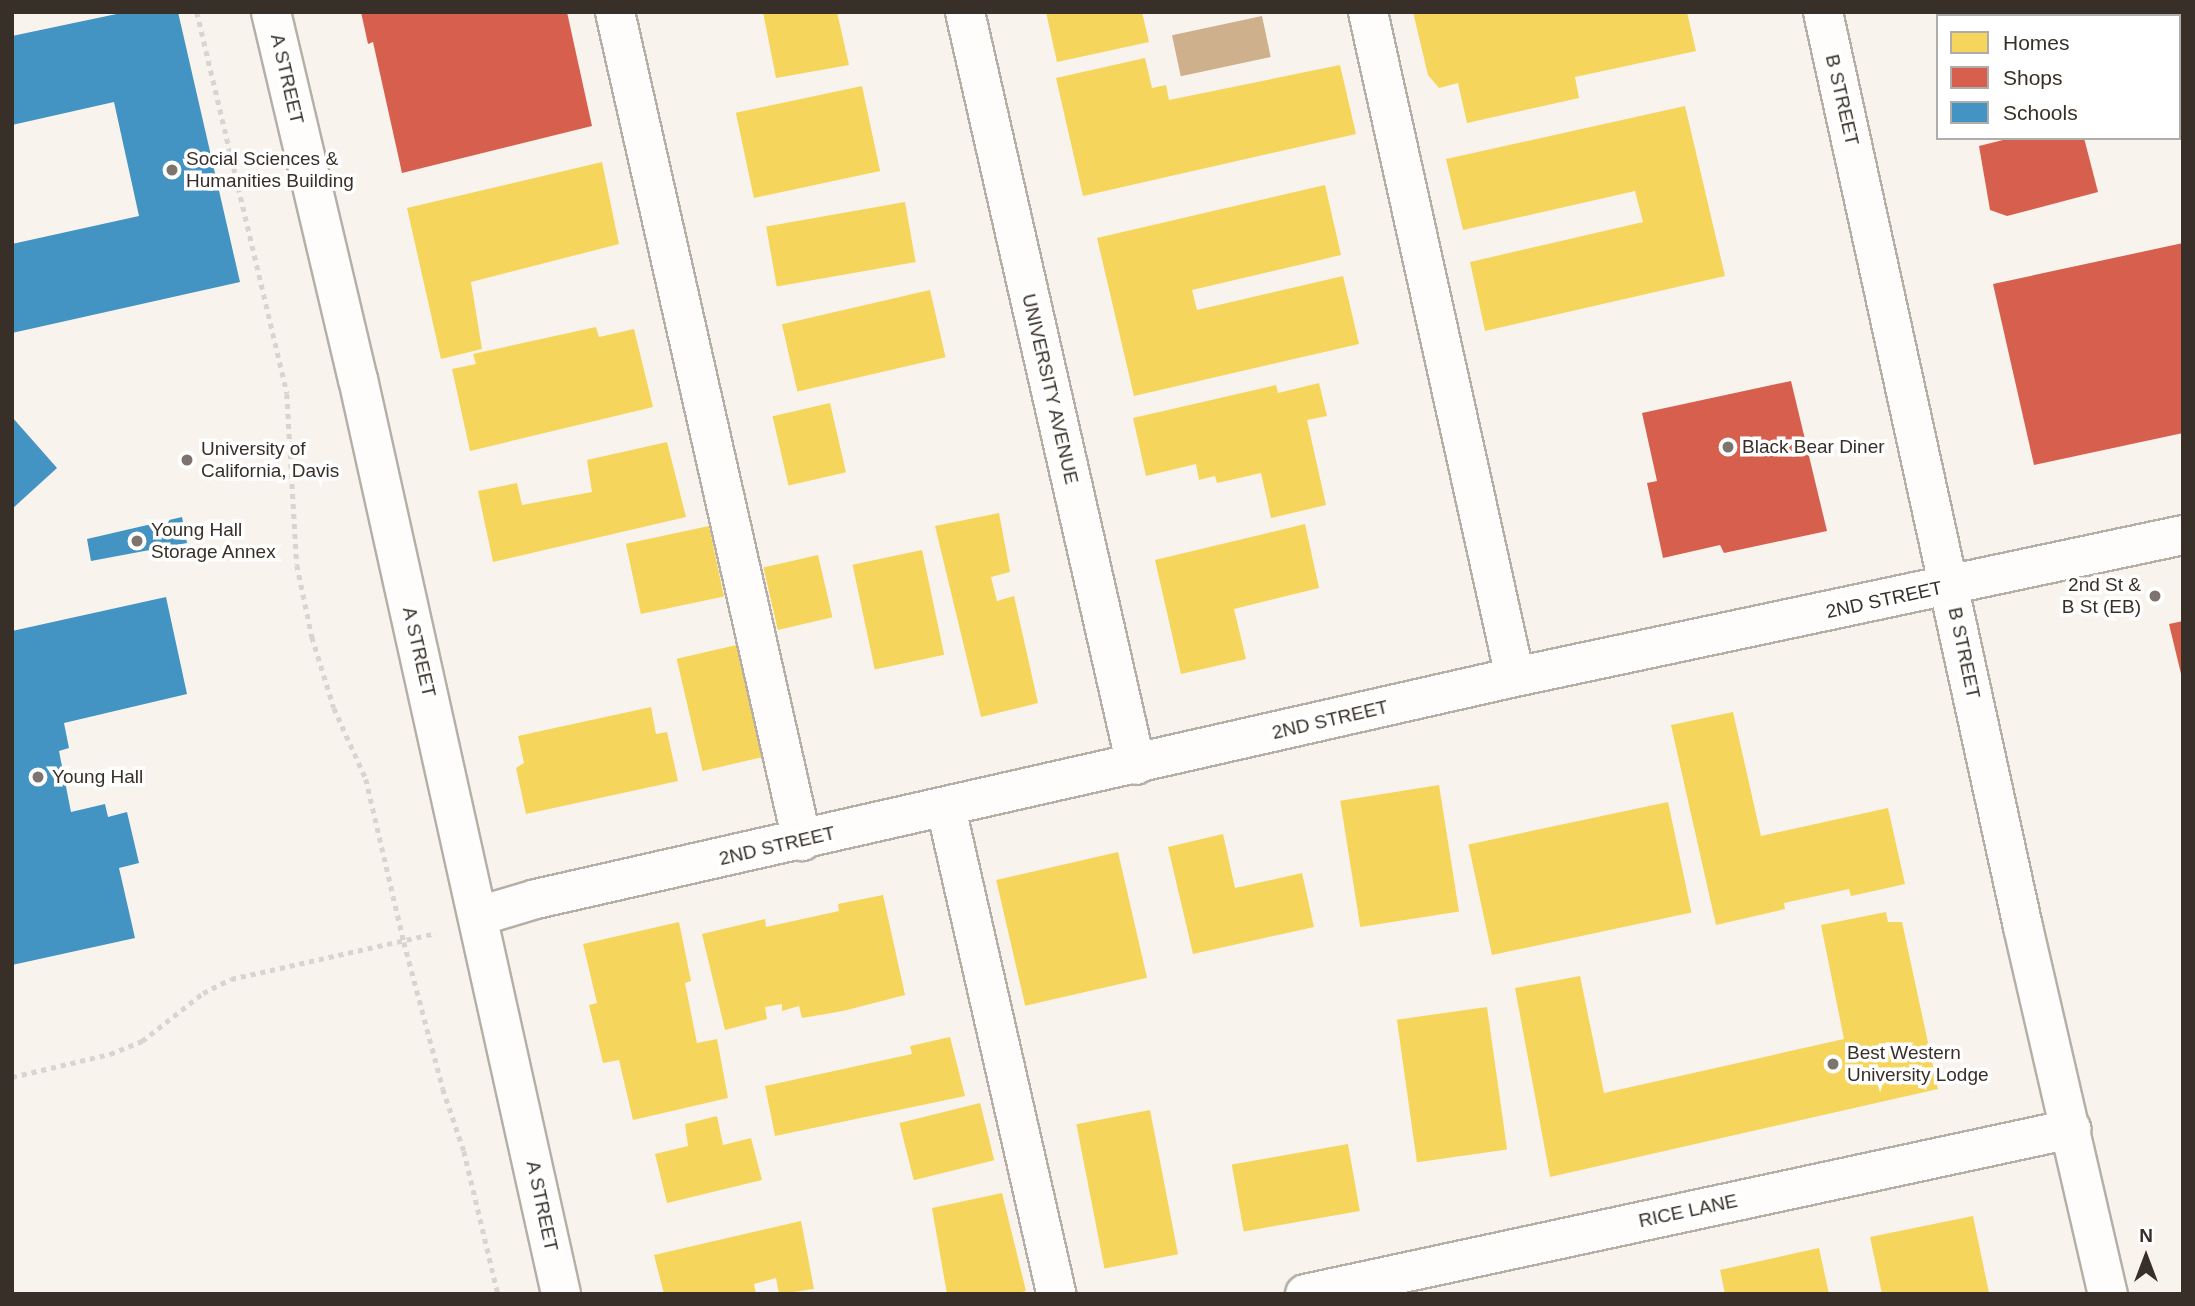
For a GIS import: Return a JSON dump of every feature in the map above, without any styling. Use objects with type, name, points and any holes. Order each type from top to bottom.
[{"type":"street","name":"A STREET","points":[[271,12],[361,392],[561,1294]]},
{"type":"street","points":[[615,12],[802,841]]},
{"type":"street","name":"UNIVERSITY AVENUE","points":[[965,12],[1136,765]]},
{"type":"street","points":[[1368,12],[1515,677]]},
{"type":"street","name":"B STREET","points":[[1822,12],[2108,1294]]},
{"type":"street","name":"2ND STREET","points":[[479,916],[536,899],[802,841],[1515,677],[2183,535]]},
{"type":"street","points":[[946,808],[1056,1294]]},
{"type":"street","name":"RICE LANE","points":[[1305,1294],[2071,1129]]},
{"type":"path","points":[[197,12],[287,394],[297,565],[312,637],[334,708],[366,779],[404,942],[443,1089],[464,1151],[498,1294]]},
{"type":"path","points":[[12,1077],[110,1055],[142,1041],[203,993],[231,979],[427,937],[479,916]]},
{"type":"shaded area","points":[[1262,16],[1271,57],[1181,76],[1172,35]]},
{"type":"building: Homes","points":[[763,12],[837,12],[849,65],[776,78]]},
{"type":"building: Homes","points":[[1046,12],[1142,12],[1149,42],[1057,62]]},
{"type":"building: Homes","points":[[1413,12],[1687,12],[1696,51],[1575,77],[1579,98],[1467,123],[1458,83],[1439,88],[1428,75]]},
{"type":"building: Homes","points":[[1145,58],[1152,88],[1166,85],[1169,100],[1340,65],[1356,134],[1083,196],[1056,78]]},
{"type":"building: Homes","points":[[862,86],[880,171],[754,198],[736,113]]},
{"type":"building: Homes","points":[[1685,106],[1725,276],[1485,331],[1470,262],[1643,222],[1635,191],[1463,230],[1446,159]]},
{"type":"building: Homes","points":[[602,162],[619,244],[471,282],[482,349],[441,359],[407,208]]},
{"type":"building: Homes","points":[[1325,185],[1341,255],[1192,290],[1197,310],[1343,276],[1359,344],[1134,396],[1097,238]]},
{"type":"building: Homes","points":[[905,202],[916,262],[777,287],[766,226]]},
{"type":"building: Homes","points":[[930,290],[946,357],[797,391],[782,324]]},
{"type":"building: Homes","points":[[596,327],[599,337],[634,329],[653,407],[470,451],[452,369],[476,364],[473,354]]},
{"type":"building: Homes","points":[[1319,383],[1327,416],[1307,420],[1326,505],[1271,518],[1261,473],[1217,483],[1215,476],[1199,480],[1196,464],[1146,476],[1133,418],[1276,385],[1278,393]]},
{"type":"building: Homes","points":[[830,403],[846,472],[788,485],[773,416]]},
{"type":"building: Homes","points":[[667,442],[686,517],[493,562],[478,491],[517,483],[522,505],[592,492],[587,460]]},
{"type":"building: Homes","points":[[999,513],[1010,572],[991,577],[997,601],[1014,596],[1038,703],[981,717],[935,526]]},
{"type":"building: Homes","points":[[1305,524],[1319,588],[1234,609],[1246,659],[1181,674],[1155,560]]},
{"type":"building: Homes","points":[[709,526],[724,596],[641,614],[626,544]]},
{"type":"building: Homes","points":[[922,550],[944,655],[875,669],[853,565]]},
{"type":"building: Homes","points":[[818,555],[832,617],[778,630],[763,568]]},
{"type":"building: Homes","points":[[741,644],[767,756],[703,771],[677,659]]},
{"type":"building: Homes","points":[[651,707],[656,734],[667,732],[678,781],[526,814],[516,768],[524,763],[518,736]]},
{"type":"building: Homes","points":[[1733,712],[1761,836],[1888,808],[1905,884],[1851,896],[1849,889],[1784,903],[1785,909],[1716,925],[1671,725]]},
{"type":"building: Homes","points":[[1439,785],[1459,911],[1360,927],[1340,801]]},
{"type":"building: Homes","points":[[1668,802],[1691,913],[1492,955],[1468,844]]},
{"type":"building: Homes","points":[[1223,834],[1235,888],[1302,873],[1314,927],[1193,954],[1168,847]]},
{"type":"building: Homes","points":[[1118,852],[1147,978],[1025,1006],[996,880]]},
{"type":"building: Homes","points":[[883,895],[905,995],[843,1011],[802,1018],[799,1006],[782,1011],[782,1004],[765,1007],[767,1019],[725,1030],[702,934],[765,919],[766,927],[839,911],[838,904]]},
{"type":"building: Homes","name":"Best Western University Lodge","points":[[1886,912],[1888,922],[1902,922],[1938,1089],[1550,1177],[1515,988],[1580,976],[1604,1093],[1844,1039],[1821,925]]},
{"type":"building: Homes","points":[[679,922],[691,981],[685,983],[697,1043],[717,1039],[728,1098],[633,1120],[619,1060],[603,1063],[589,1005],[597,1003],[583,944]]},
{"type":"building: Homes","points":[[1487,1007],[1507,1150],[1417,1162],[1397,1020]]},
{"type":"building: Homes","points":[[950,1037],[965,1096],[775,1136],[765,1086],[912,1054],[910,1046]]},
{"type":"building: Homes","points":[[980,1103],[994,1160],[914,1180],[899,1123]]},
{"type":"building: Homes","points":[[1150,1110],[1178,1254],[1104,1269],[1076,1124]]},
{"type":"building: Homes","points":[[717,1116],[723,1145],[751,1138],[762,1180],[667,1203],[655,1154],[688,1146],[685,1124]]},
{"type":"building: Homes","points":[[1348,1144],[1360,1211],[1244,1231],[1232,1164]]},
{"type":"building: Homes","points":[[1002,1193],[1026,1291],[1014,1294],[947,1294],[932,1208]]},
{"type":"building: Homes","points":[[1973,1216],[1989,1293],[1882,1294],[1870,1237]]},
{"type":"building: Homes","points":[[801,1221],[814,1289],[779,1294],[776,1278],[754,1284],[756,1294],[664,1294],[654,1255]]},
{"type":"building: Homes","points":[[1819,1248],[1829,1294],[1725,1294],[1720,1270]]},
{"type":"building: Shops","points":[[361,12],[567,12],[592,126],[402,173],[373,42],[368,44]]},
{"type":"building: Shops","points":[[1938,12],[2151,12],[2080,14]]},
{"type":"building: Shops","points":[[2003,140],[2085,140],[2098,192],[2007,216],[1990,210],[1979,146]]},
{"type":"building: Shops","points":[[2183,243],[2183,433],[2034,465],[1993,284]]},
{"type":"building: Shops","name":"Black Bear Diner","points":[[1791,381],[1827,531],[1724,553],[1720,545],[1663,558],[1647,483],[1657,481],[1642,413]]},
{"type":"building: Shops","points":[[2183,621],[2183,678],[2182,678],[2169,624]]},
{"type":"building: Schools","name":"Social Sciences & Humanities Building","points":[[126,12],[178,12],[240,282],[12,333],[12,244],[139,216],[114,102],[12,125],[12,36]]},
{"type":"building: Schools","points":[[12,417],[57,468],[12,509]]},
{"type":"building: Schools","name":"Young Hall Storage Annex","points":[[182,517],[187,543],[91,561],[87,539]]},
{"type":"building: Schools","name":"Young Hall","points":[[166,597],[187,694],[64,723],[69,748],[59,751],[71,812],[105,804],[108,817],[127,812],[139,863],[119,868],[135,938],[12,965],[12,631]]},
{"type":"place","name":"Social Sciences & Humanities Building","points":[[172,170]]},
{"type":"place","name":"Black Bear Diner","points":[[1728,447]]},
{"type":"place","name":"University of California, Davis","points":[[187,460]]},
{"type":"place","name":"Young Hall Storage Annex","points":[[137,541]]},
{"type":"place","name":"2nd St & B St (EB)","points":[[2155,596]]},
{"type":"place","name":"Young Hall","points":[[38,777]]},
{"type":"place","name":"Best Western University Lodge","points":[[1833,1064]]}]
